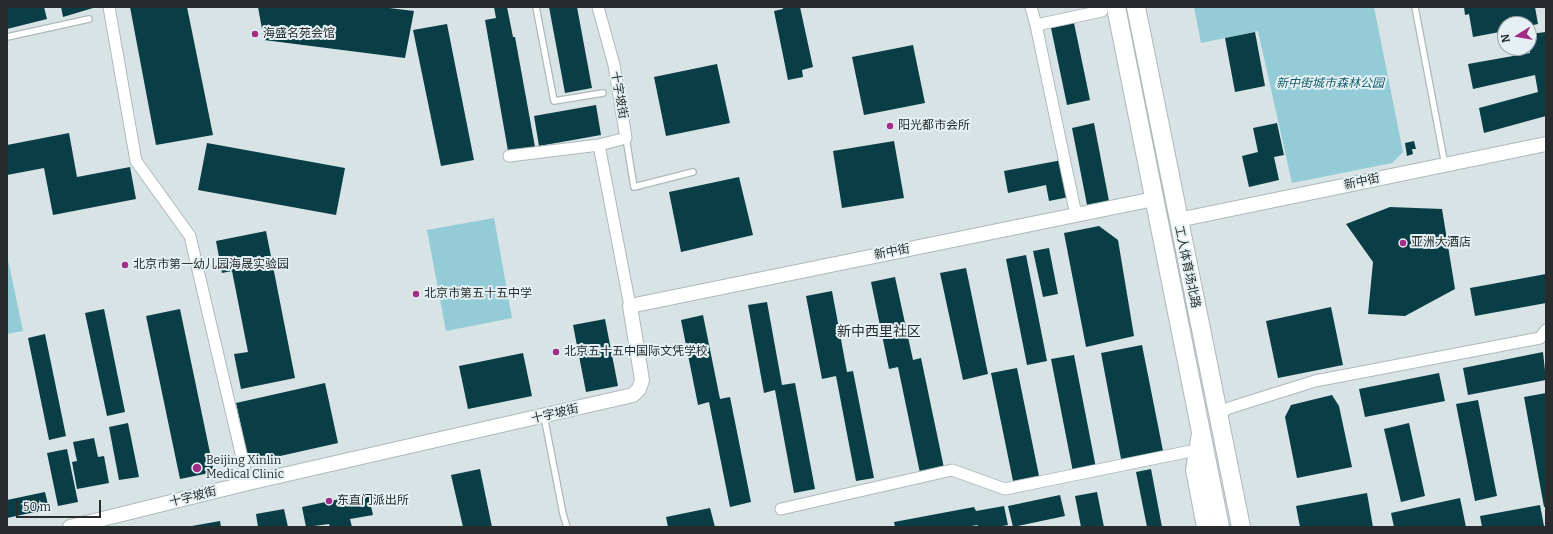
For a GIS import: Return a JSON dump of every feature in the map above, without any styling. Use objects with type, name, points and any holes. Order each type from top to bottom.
[{"type":"main road","name":"工人体育场北路","points":[[1136,7],[1241,527]]},
{"type":"main road","name":"工人体育场北路","points":[[1109,9],[1154,199],[1220,527]]},
{"type":"street","points":[[109,7],[136,161],[190,236],[248,484]]},
{"type":"street","name":"十字坡街","points":[[598,7],[614,65],[626,138]]},
{"type":"street","points":[[1031,7],[1076,215]]},
{"type":"street","points":[[1036,25],[1109,9]]},
{"type":"street","points":[[509,156],[599,145],[626,138]]},
{"type":"street","name":"新中街","points":[[1178,220],[1546,144]]},
{"type":"street","name":"十字坡街","points":[[70,527],[248,484],[634,395],[639,389],[642,380],[630,306],[599,145]]},
{"type":"street","name":"新中街","points":[[630,306],[1154,199]]},
{"type":"street","points":[[1218,414],[1229,408],[1316,381],[1540,338],[1546,330]]},
{"type":"street","name":"工人体育场北路","points":[[1200,425],[1193,470],[1204,527]]},
{"type":"street","points":[[781,509],[952,470],[1005,489],[1196,450]]},
{"type":"lane","points":[[536,7],[554,101],[603,93]]},
{"type":"lane","points":[[1415,7],[1445,165]]},
{"type":"lane","points":[[7,37],[90,19]]},
{"type":"lane","points":[[626,138],[634,187],[693,172]]},
{"type":"lane","points":[[544,416],[563,514],[567,527]]},
{"type":"green space","name":"新中街城市森林公园","points":[[1194,7],[1374,7],[1403,152],[1392,163],[1292,183],[1258,31],[1201,43]]},
{"type":"green space","points":[[494,218],[512,318],[446,331],[427,230]]},
{"type":"green space","points":[[7,255],[23,331],[7,334]]},
{"type":"building","points":[[7,7],[44,7],[47,19],[7,29]]},
{"type":"building","points":[[61,7],[93,7],[93,8],[63,17]]},
{"type":"building","points":[[130,7],[187,7],[213,135],[156,145]]},
{"type":"building","points":[[258,7],[381,7],[414,11],[405,58],[264,40]]},
{"type":"building","points":[[494,7],[507,7],[513,37],[515,37],[535,147],[508,151],[485,20],[496,18]]},
{"type":"building","points":[[549,7],[577,7],[592,88],[565,93]]},
{"type":"building","points":[[783,7],[800,7],[813,67],[802,70],[803,77],[788,80],[774,11],[783,9]]},
{"type":"building","points":[[1464,7],[1535,7],[1537,16],[1497,16],[1497,32],[1473,37],[1469,14],[1465,15]]},
{"type":"building","points":[[1074,23],[1090,100],[1067,105],[1051,28]]},
{"type":"building","points":[[447,24],[474,160],[441,166],[413,30]]},
{"type":"building","points":[[1255,32],[1265,86],[1235,92],[1225,38]]},
{"type":"building","points":[[1546,32],[1546,116],[1484,133],[1479,108],[1538,92],[1535,75],[1473,89],[1468,64],[1513,56],[1537,56],[1537,33]]},
{"type":"building","points":[[913,45],[925,103],[864,115],[852,57]]},
{"type":"building","points":[[717,64],[730,123],[666,136],[654,77]]},
{"type":"building","points":[[596,105],[601,135],[539,146],[534,116]]},
{"type":"building","points":[[1094,123],[1109,201],[1087,205],[1072,128]]},
{"type":"building","points":[[1277,123],[1284,155],[1274,157],[1279,180],[1249,187],[1242,156],[1258,152],[1253,128]]},
{"type":"building","points":[[69,133],[77,177],[130,167],[136,199],[53,215],[44,168],[7,175],[7,145]]},
{"type":"building","points":[[894,141],[904,198],[842,208],[833,151]]},
{"type":"building","points":[[1414,141],[1416,149],[1412,149],[1413,154],[1407,156],[1405,143]]},
{"type":"building","points":[[207,143],[345,168],[336,215],[198,190]]},
{"type":"building","points":[[1062,160],[1069,197],[1049,201],[1046,185],[1008,193],[1004,171]]},
{"type":"building","points":[[739,177],[753,235],[681,252],[669,192]]},
{"type":"building","name":"亚洲大酒店","points":[[1390,207],[1442,209],[1455,289],[1405,316],[1368,314],[1373,262],[1346,224]]},
{"type":"building","points":[[1099,226],[1118,240],[1134,336],[1086,347],[1064,233]]},
{"type":"building","points":[[266,231],[295,378],[241,389],[234,354],[248,352],[232,271],[222,273],[216,241]]},
{"type":"building","points":[[1049,248],[1058,294],[1043,297],[1033,251]]},
{"type":"building","points":[[1026,255],[1047,361],[1027,365],[1006,259]]},
{"type":"building","points":[[966,268],[988,374],[963,380],[940,273]]},
{"type":"building","points":[[1546,274],[1546,303],[1475,316],[1470,288]]},
{"type":"building","points":[[895,277],[913,360],[921,358],[944,468],[920,473],[898,367],[889,369],[871,282]]},
{"type":"building","points":[[832,291],[847,372],[853,371],[874,478],[856,481],[836,376],[822,379],[806,296]]},
{"type":"building","points":[[767,302],[782,385],[795,383],[815,489],[794,493],[775,390],[764,393],[748,305]]},
{"type":"building","points":[[1331,307],[1343,365],[1278,378],[1266,321]]},
{"type":"building","points":[[104,309],[125,412],[107,416],[85,313]]},
{"type":"building","points":[[180,309],[214,472],[180,479],[146,316]]},
{"type":"building","points":[[703,315],[720,399],[730,397],[751,502],[730,507],[709,402],[698,405],[681,320]]},
{"type":"building","points":[[605,319],[618,386],[586,392],[573,325]]},
{"type":"building","points":[[45,334],[66,436],[49,440],[28,338]]},
{"type":"building","points":[[1142,345],[1164,456],[1122,464],[1101,353]]},
{"type":"building","points":[[1543,352],[1546,380],[1468,395],[1463,368]]},
{"type":"building","points":[[523,353],[532,396],[468,409],[459,366]]},
{"type":"building","points":[[1074,355],[1096,468],[1073,472],[1051,359]]},
{"type":"building","points":[[1017,368],[1039,476],[1013,481],[991,373]]},
{"type":"building","points":[[1439,373],[1445,401],[1365,417],[1359,389]]},
{"type":"building","points":[[325,383],[338,443],[249,463],[236,403]]},
{"type":"building","points":[[1546,393],[1546,507],[1544,507],[1524,397]]},
{"type":"building","points":[[1332,395],[1339,406],[1352,467],[1297,478],[1285,417],[1291,405]]},
{"type":"building","points":[[1478,400],[1497,496],[1475,501],[1456,404]]},
{"type":"building","points":[[128,423],[139,477],[119,480],[109,427]]},
{"type":"building","points":[[1409,423],[1425,496],[1401,502],[1384,429]]},
{"type":"building","points":[[94,438],[98,457],[104,456],[109,483],[77,489],[72,462],[77,461],[73,442]]},
{"type":"building","points":[[67,449],[78,502],[58,506],[47,453]]},
{"type":"building","points":[[480,469],[492,527],[463,527],[451,475]]},
{"type":"building","points":[[1151,469],[1162,527],[1147,527],[1136,472]]},
{"type":"building","points":[[45,492],[49,509],[7,518],[7,500]]},
{"type":"building","points":[[1097,492],[1104,527],[1081,527],[1075,496]]},
{"type":"building","points":[[368,493],[373,515],[350,519],[352,527],[330,527],[329,524],[306,527],[302,507]]},
{"type":"building","points":[[1367,493],[1373,527],[1300,527],[1296,506]]},
{"type":"building","points":[[1060,495],[1065,516],[1013,527],[1008,506]]},
{"type":"building","points":[[1460,498],[1466,527],[1394,527],[1391,513]]},
{"type":"building","points":[[1540,505],[1544,526],[1482,527],[1480,516]]},
{"type":"building","points":[[1004,506],[1008,525],[997,527],[979,527],[977,525],[966,527],[895,527],[894,522],[974,507],[976,511]]},
{"type":"building","points":[[710,508],[715,527],[668,527],[666,517]]},
{"type":"building","points":[[284,509],[288,527],[258,527],[256,514]]},
{"type":"building","points":[[220,521],[221,527],[192,527],[192,526]]},
{"type":"place","name":"海盛名苑会馆","points":[[255,34]]},
{"type":"place","name":"阳光都市会所","points":[[890,126]]},
{"type":"place","name":"亚洲大酒店","points":[[1403,243]]},
{"type":"place","name":"北京市第一幼儿园海晟实验园","points":[[125,265]]},
{"type":"place","name":"北京市第五十五中学","points":[[416,294]]},
{"type":"place","name":"北京五十五中国际文凭学校","points":[[556,352]]},
{"type":"place","name":"Beijing Xinlin Medical Clinic","points":[[197,468]]},
{"type":"place","name":"东直门派出所","points":[[329,501]]},
{"type":"district","name":"新中西里社区","points":[[879,332]]}]
